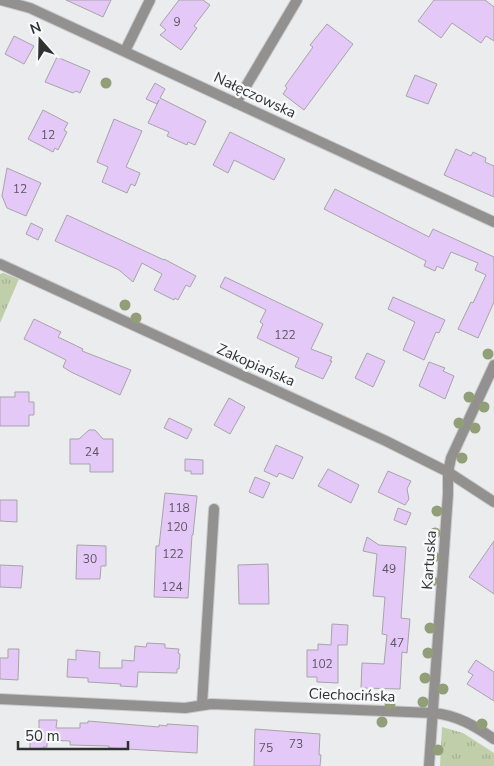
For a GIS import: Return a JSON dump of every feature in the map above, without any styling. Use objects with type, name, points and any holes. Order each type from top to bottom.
[{"type":"street","name":"Nałęczowska","points":[[1,0],[30,8],[494,222]]},
{"type":"street","points":[[125,51],[150,0]]},
{"type":"street","points":[[236,104],[297,0]]},
{"type":"street","name":"Zakopiańska","points":[[0,264],[386,441],[448,472],[494,502]]},
{"type":"street","name":"Kartuska","points":[[429,766],[448,472],[451,458],[494,365]]},
{"type":"street","points":[[202,705],[214,509]]},
{"type":"street","name":"Ciechocińska","points":[[0,699],[185,708],[211,704],[433,713],[443,714],[467,722],[494,739]]},
{"type":"green space","points":[[3,273],[19,279],[0,323],[0,274]]},
{"type":"green space","points":[[442,727],[463,733],[494,753],[494,766],[440,766]]},
{"type":"building","points":[[66,0],[111,0],[103,17]]},
{"type":"building","points":[[179,0],[203,0],[210,5],[194,26],[197,28],[181,50],[160,35],[166,30],[160,25]]},
{"type":"building","points":[[434,0],[485,0],[494,7],[494,41],[486,36],[481,43],[452,23],[441,38],[418,21]]},
{"type":"building","points":[[327,24],[353,44],[304,110],[283,94],[287,88],[285,86],[313,47],[310,45]]},
{"type":"building","points":[[14,36],[34,46],[24,64],[5,54]]},
{"type":"building","points":[[57,57],[90,71],[80,93],[76,91],[73,93],[45,82]]},
{"type":"building","points":[[415,75],[437,84],[428,104],[406,96]]},
{"type":"building","points":[[155,83],[165,89],[160,98],[206,121],[195,145],[188,142],[187,145],[167,136],[169,132],[148,123],[159,100],[157,104],[146,99]]},
{"type":"building","points":[[43,110],[68,123],[64,130],[67,132],[58,150],[55,148],[53,152],[28,139]]},
{"type":"building","points":[[114,119],[142,131],[126,167],[140,173],[135,186],[131,184],[127,193],[102,182],[108,167],[97,162]]},
{"type":"building","points":[[230,132],[285,159],[274,180],[234,160],[228,173],[213,165]]},
{"type":"building","points":[[456,149],[471,156],[473,152],[486,158],[485,162],[494,166],[494,197],[444,175]]},
{"type":"building","points":[[7,168],[41,183],[26,216],[7,208],[2,196]]},
{"type":"building","points":[[335,189],[429,237],[433,229],[494,257],[494,302],[478,338],[458,329],[486,275],[475,270],[478,263],[451,252],[443,269],[437,266],[435,271],[424,266],[426,261],[324,209]]},
{"type":"building","points":[[67,215],[164,259],[196,276],[190,287],[186,285],[178,300],[175,298],[174,300],[154,290],[162,274],[142,263],[133,282],[119,270],[55,241]]},
{"type":"building","points":[[31,223],[43,229],[38,240],[26,234]]},
{"type":"building","points":[[225,277],[323,324],[311,349],[332,357],[330,361],[332,361],[323,379],[295,367],[299,358],[257,338],[263,324],[260,322],[266,310],[220,287]]},
{"type":"building","points":[[393,297],[445,320],[439,333],[436,332],[424,360],[403,350],[415,322],[388,309]]},
{"type":"building","points":[[34,319],[61,332],[58,337],[83,349],[82,351],[131,370],[120,395],[71,372],[63,367],[66,360],[24,339]]},
{"type":"building","points":[[367,353],[385,361],[373,387],[355,378]]},
{"type":"building","points":[[429,362],[445,368],[443,371],[454,376],[445,399],[419,386]]},
{"type":"building","points":[[15,392],[29,392],[29,402],[34,402],[34,415],[29,415],[29,426],[0,426],[0,397],[15,397]]},
{"type":"building","points":[[229,398],[245,407],[230,434],[214,425]]},
{"type":"building","points":[[169,418],[192,429],[187,439],[164,428]]},
{"type":"building","points":[[89,430],[95,430],[103,439],[113,439],[113,472],[90,472],[90,464],[70,464],[70,439],[79,439]]},
{"type":"building","points":[[276,445],[303,457],[293,479],[279,473],[277,477],[264,471]]},
{"type":"building","points":[[185,459],[203,460],[203,474],[191,474],[191,471],[185,471]]},
{"type":"building","points":[[328,469],[359,485],[351,503],[318,486]]},
{"type":"building","points":[[388,471],[411,481],[407,489],[409,499],[405,505],[378,492]]},
{"type":"building","points":[[255,477],[270,483],[263,498],[249,492]]},
{"type":"building","points":[[165,493],[197,496],[192,535],[188,598],[154,597],[156,546],[159,546]]},
{"type":"building","points":[[0,500],[17,500],[17,522],[0,521]]},
{"type":"building","points":[[398,508],[411,513],[406,525],[394,520]]},
{"type":"building","points":[[367,537],[379,545],[406,547],[401,618],[410,619],[407,653],[402,652],[400,689],[361,688],[362,663],[384,664],[387,635],[382,634],[385,597],[373,596],[377,554],[363,551]]},
{"type":"building","points":[[494,541],[494,594],[469,577]]},
{"type":"building","points":[[77,545],[106,546],[106,566],[101,566],[100,579],[76,579]]},
{"type":"building","points":[[268,564],[269,604],[239,604],[238,565]]},
{"type":"building","points":[[0,565],[23,566],[21,588],[0,587]]},
{"type":"building","points":[[332,624],[348,625],[347,645],[338,645],[338,683],[317,682],[317,677],[307,677],[307,650],[318,650],[318,644],[331,645]]},
{"type":"building","points":[[147,643],[165,644],[165,648],[179,649],[179,669],[177,669],[177,673],[138,672],[137,687],[88,682],[88,678],[67,677],[68,659],[76,660],[76,650],[100,652],[99,668],[122,668],[122,660],[134,661],[135,646],[146,647]]},
{"type":"building","points":[[8,649],[19,649],[18,680],[0,679],[0,658],[8,658]]},
{"type":"building","points":[[476,660],[494,672],[494,701],[467,684],[473,675],[468,672]]},
{"type":"building","points":[[39,720],[57,720],[56,728],[80,728],[80,723],[88,723],[88,721],[159,727],[159,725],[167,726],[167,724],[198,726],[197,753],[70,745],[70,741],[47,740],[47,747],[43,747],[44,749],[30,749],[30,730],[39,731]]},
{"type":"building","points":[[255,729],[320,734],[320,766],[254,766]]}]
